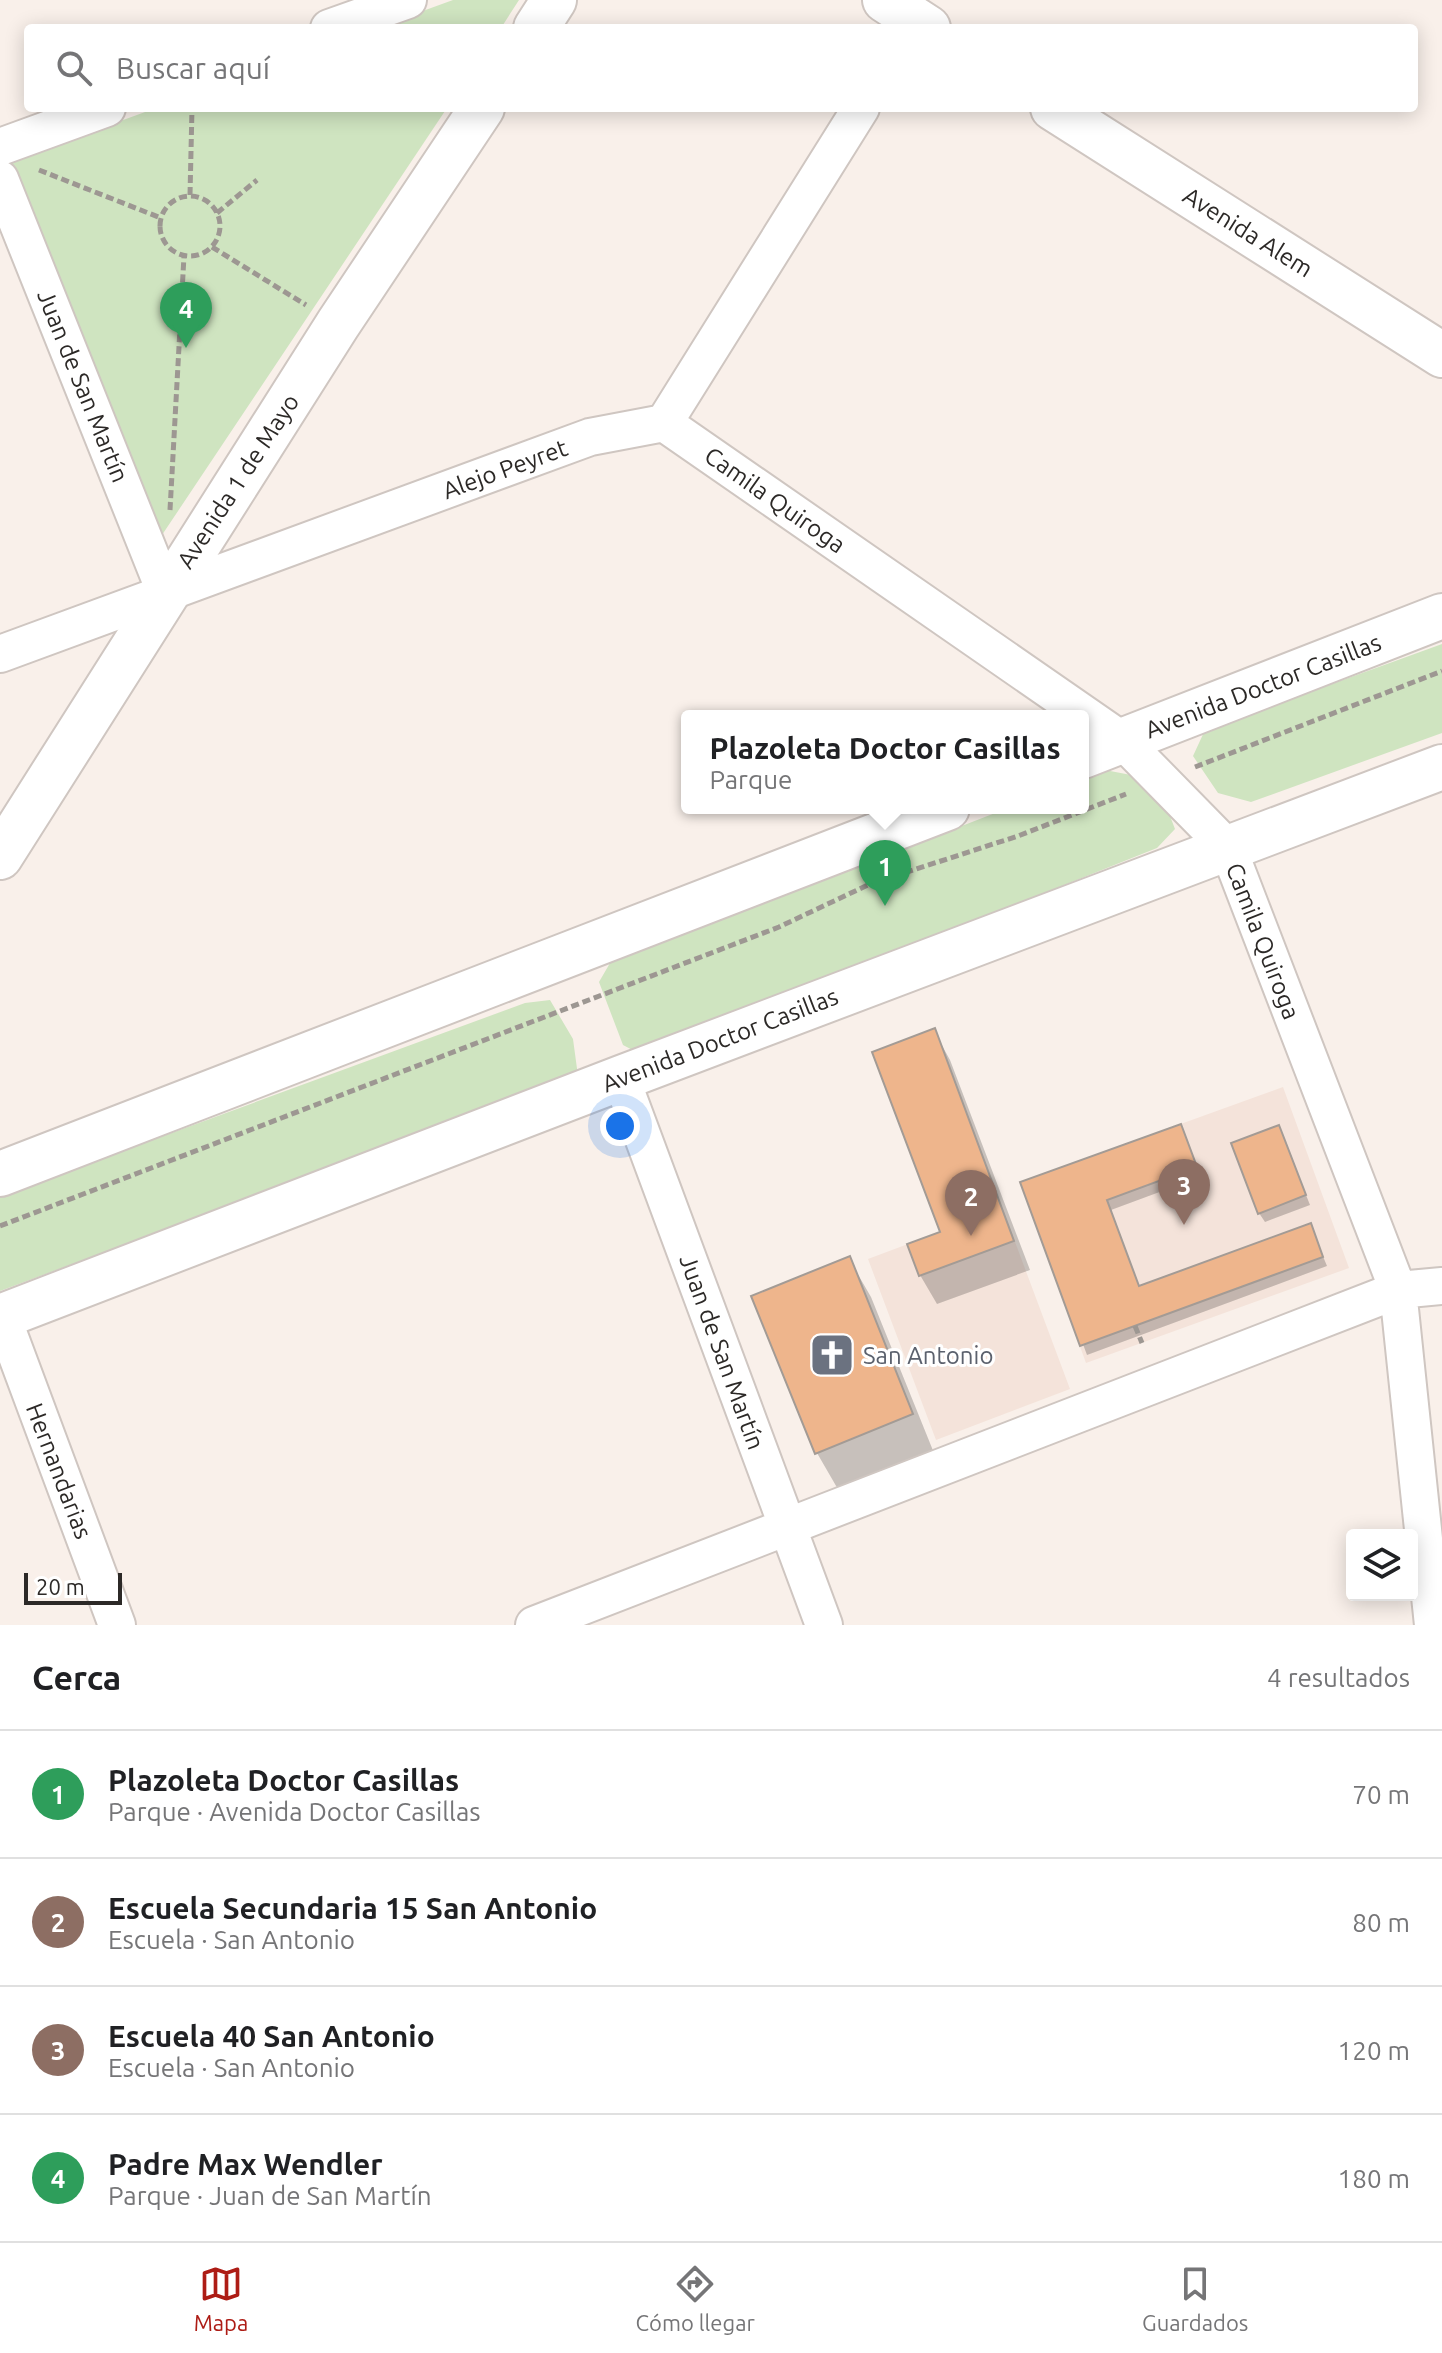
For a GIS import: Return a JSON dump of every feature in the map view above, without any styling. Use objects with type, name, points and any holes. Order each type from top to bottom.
[{"type":"main road","points":[[539,24],[554,0]]},
{"type":"main road","points":[[885,0],[919,24]]},
{"type":"main road","name":"Avenida 1 de Mayo","points":[[0,857],[338,324],[479,112]]},
{"type":"main road","name":"Avenida Alem","points":[[1059,112],[1442,355]]},
{"type":"main road","name":"Avenida Doctor Casillas","points":[[1089,754],[1442,616]]},
{"type":"main road","name":"Avenida Doctor Casillas","points":[[1,1316],[1442,767]]},
{"type":"main road","points":[[0,1174],[931,814]]},
{"type":"street","points":[[340,24],[408,0]]},
{"type":"street","points":[[10,164],[100,112]]},
{"type":"street","points":[[664,423],[858,112]]},
{"type":"street","name":"Juan de San Martín","points":[[10,164],[166,594]]},
{"type":"street","name":"Alejo Peyret","points":[[0,654],[590,437],[664,423]]},
{"type":"street","name":"Camila Quiroga","points":[[664,423],[1078,710]]},
{"type":"street","name":"Camila Quiroga","points":[[1089,717],[1123,741],[1228,848],[1398,1290],[1433,1625]]},
{"type":"street","name":"Juan de San Martín","points":[[621,1078],[824,1625]]},
{"type":"street","points":[[534,1625],[1398,1290],[1442,1286]]},
{"type":"street","name":"Hernandarias","points":[[1,1316],[117,1625]]},
{"type":"path","points":[[190,195],[192,112]]},
{"type":"path","points":[[10,164],[161,218]]},
{"type":"path","points":[[217,213],[257,180]]},
{"type":"path","points":[[190,195],[209,202],[217,213],[220,229],[212,247],[194,256],[184,256],[175,252],[162,237],[161,218],[172,201],[190,195]]},
{"type":"path","points":[[212,247],[338,324]]},
{"type":"path","points":[[170,517],[184,256]]},
{"type":"path","points":[[1089,808],[1442,671]]},
{"type":"path","points":[[0,1226],[779,927],[870,884],[1018,836],[1074,814]]},
{"type":"path","points":[[1135,1326],[1142,1343]]},
{"type":"shaded area","points":[[935,1028],[1070,1389],[936,1440],[868,1259],[940,1232],[872,1052]]},
{"type":"shaded area","points":[[1283,1087],[1349,1268],[1086,1363],[1020,1182]]},
{"type":"green space","points":[[453,0],[519,0],[504,24],[387,24]]},
{"type":"green space","points":[[145,112],[444,112],[162,535],[11,161]]},
{"type":"green space","points":[[1442,644],[1442,733],[1251,802],[1218,793],[1193,756],[1205,730]]},
{"type":"green space","points":[[1105,770],[1131,775],[1165,803],[1175,829],[1157,848],[640,1054],[623,1045],[599,982],[610,963],[993,814],[1089,814],[1089,777]]},
{"type":"green space","points":[[550,1000],[573,1039],[578,1076],[0,1291],[0,1196],[525,1003]]},
{"type":"building","points":[[935,1028],[1014,1241],[919,1276],[907,1244],[940,1232],[872,1052]]},
{"type":"building","points":[[1181,1124],[1197,1167],[1107,1200],[1139,1286],[1311,1223],[1323,1257],[1080,1346],[1020,1182]]},
{"type":"building","points":[[1279,1125],[1306,1195],[1258,1214],[1231,1143]]},
{"type":"building","name":"San Antonio","points":[[850,1256],[913,1414],[815,1454],[751,1296]]},
{"type":"place","name":"Padre Max Wendler","points":[[186,348]]},
{"type":"place","name":"Plazoleta Doctor Casillas","points":[[885,906]]},
{"type":"place","name":"Escuela 40 San Antonio","points":[[1184,1225]]},
{"type":"place","name":"Escuela Secundaria 15 San Antonio","points":[[971,1236]]},
{"type":"place","name":"San Antonio","points":[[832,1355]]}]
